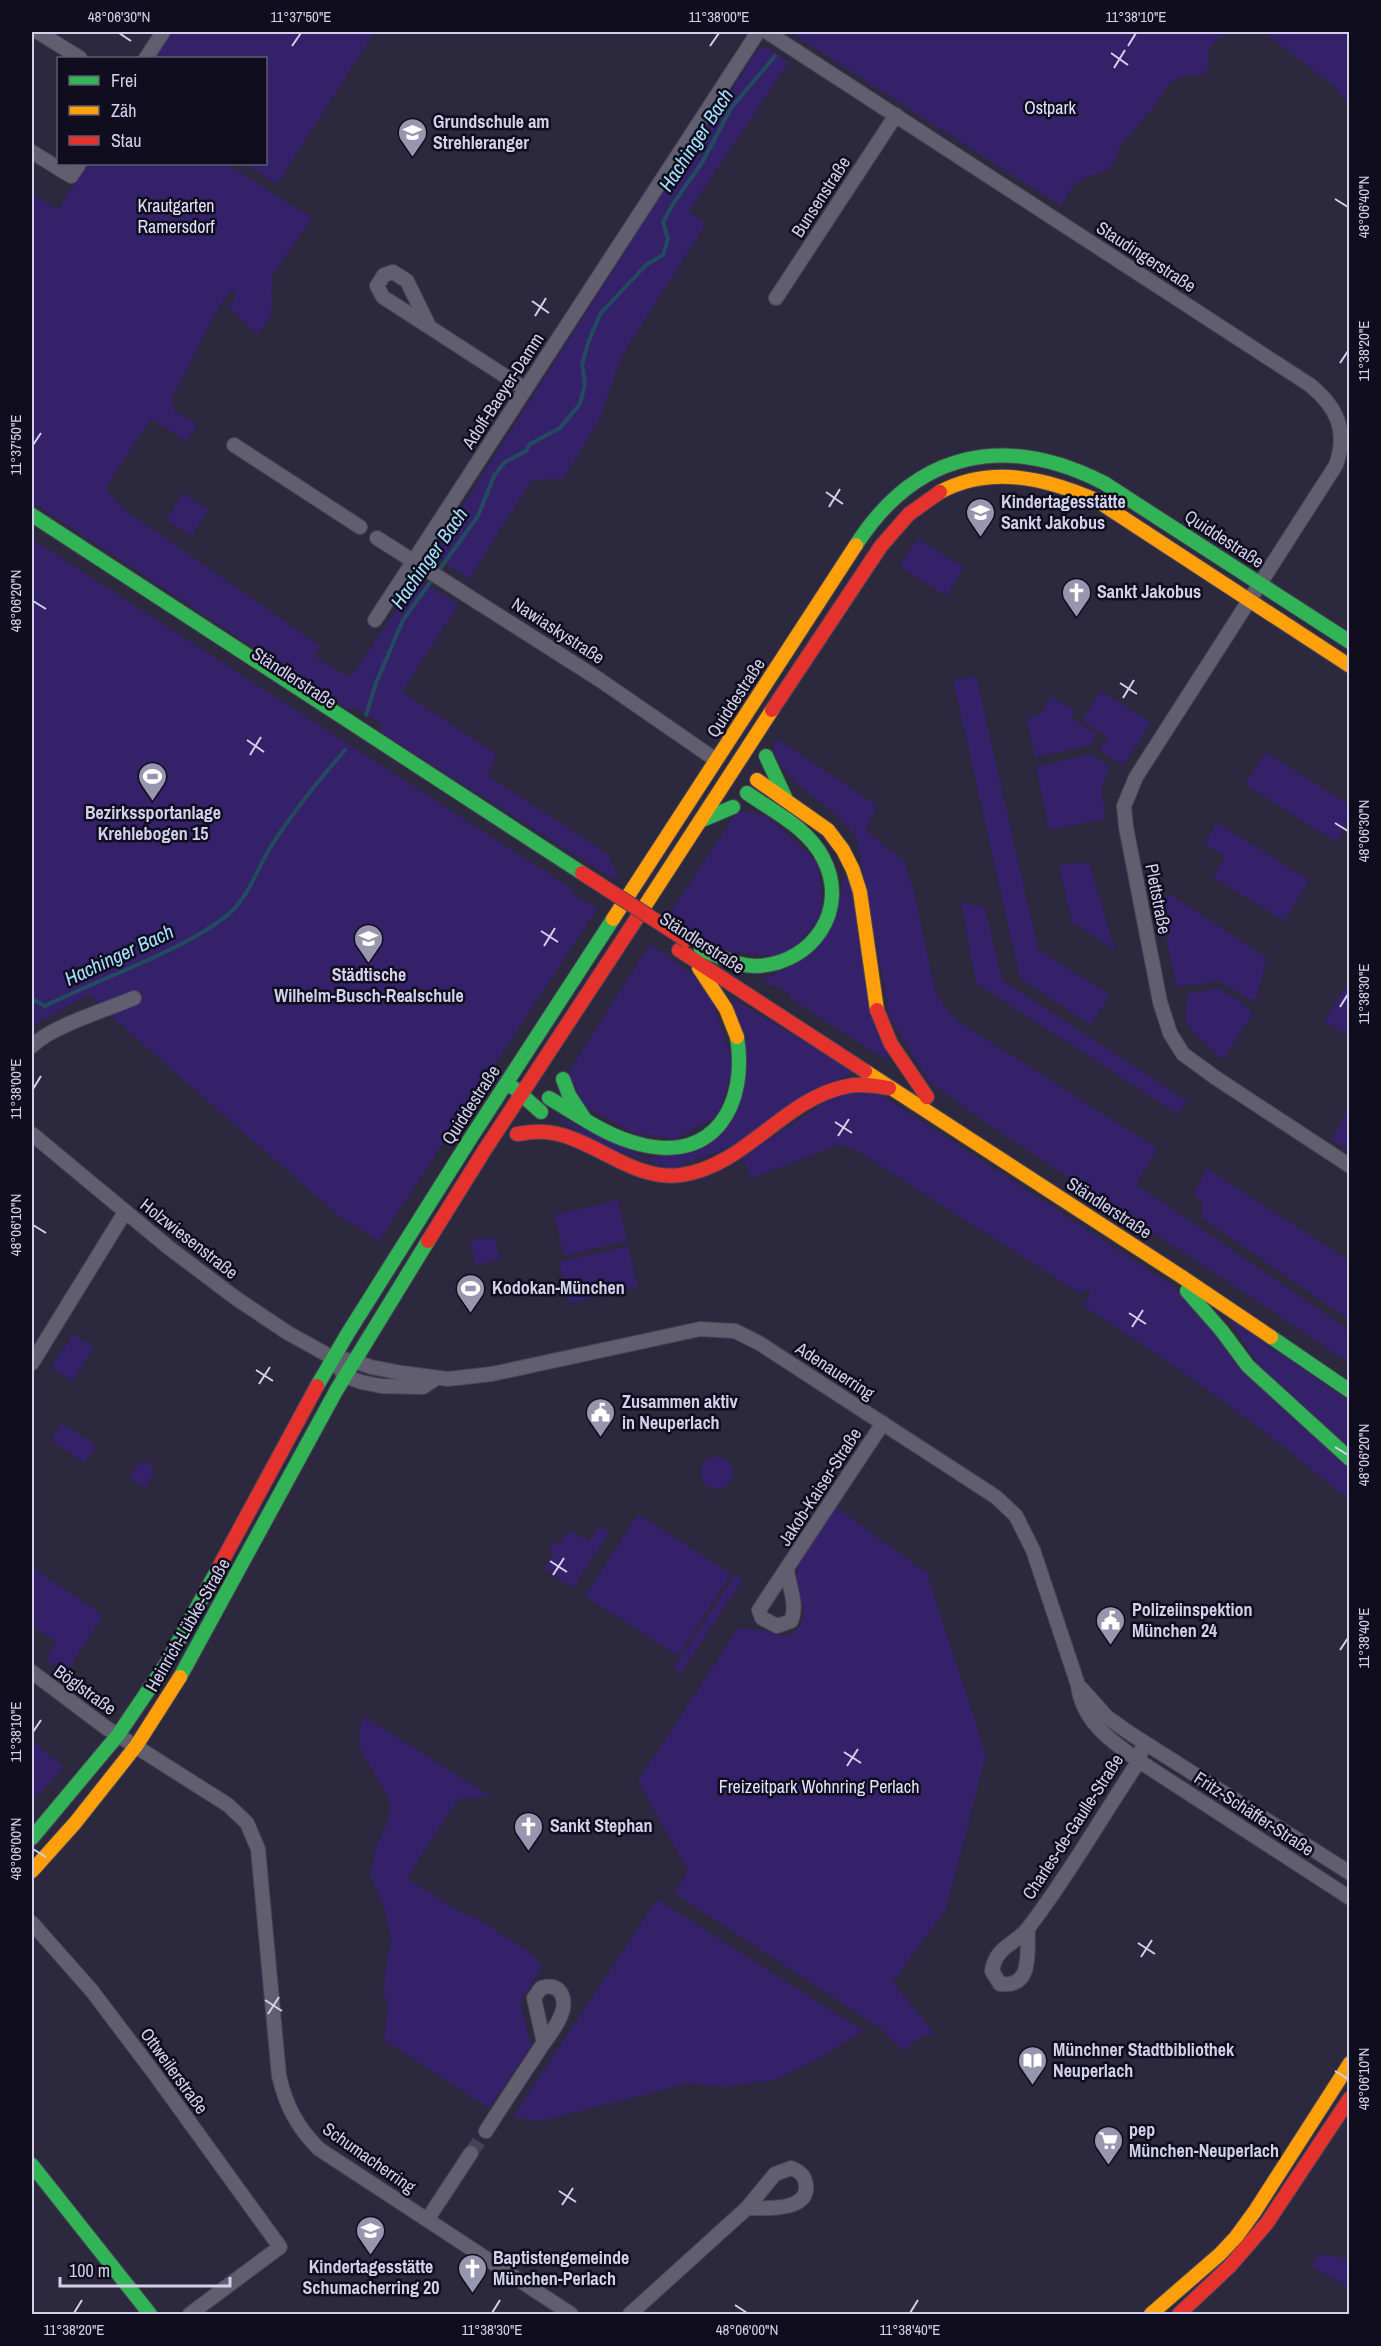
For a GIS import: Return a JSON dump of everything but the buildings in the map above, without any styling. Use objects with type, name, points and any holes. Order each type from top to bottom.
[{"type":"main road","name":"Quiddestraße","points":[[333,1358],[508,1081],[866,529],[892,501],[927,474],[962,460],[1000,454],[1041,457],[1085,472],[1350,642]]},
{"type":"main road","name":"Quiddestraße","points":[[345,1376],[484,1151],[883,542],[919,506],[938,493],[969,481],[1000,475],[1037,478],[1078,491],[1350,666]]},
{"type":"main road","name":"Ständlerstraße","points":[[32,515],[579,878]]},
{"type":"main road","name":"Ständlerstraße","points":[[32,529],[682,945],[927,1097],[1255,1310],[1350,1375]]},
{"type":"main road","points":[[760,730],[765,756],[786,800]]},
{"type":"main road","points":[[698,955],[756,966],[774,965],[802,954],[823,932],[831,912],[833,887],[826,864],[809,839],[747,793],[731,773],[716,760]]},
{"type":"main road","points":[[731,773],[757,780],[828,830],[852,863],[862,896],[878,1010],[903,1063],[927,1097]]},
{"type":"main road","points":[[700,821],[734,807],[774,813]]},
{"type":"main road","name":"Ständlerstraße","points":[[698,955],[892,1088],[1179,1275],[1350,1391]]},
{"type":"main road","points":[[508,1081],[524,1091],[549,1098],[632,1143],[675,1148],[692,1144],[715,1130],[724,1119],[738,1093],[740,1050],[736,1033],[723,1002],[698,955]]},
{"type":"main road","points":[[561,1035],[563,1078],[569,1095],[584,1118]]},
{"type":"main road","points":[[524,1091],[541,1112],[596,1150],[627,1167],[652,1174],[680,1175],[707,1168],[730,1156],[819,1096],[848,1086],[870,1085],[892,1088]]},
{"type":"main road","points":[[484,1151],[517,1134],[538,1131],[555,1133],[596,1150]]},
{"type":"main road","points":[[1179,1275],[1183,1286],[1222,1331],[1248,1366],[1350,1459]]},
{"type":"main road","name":"Heinrich-Lübke-Straße","points":[[32,1838],[118,1735],[166,1664],[333,1358]]},
{"type":"main road","name":"Heinrich-Lübke-Straße","points":[[32,1871],[75,1823],[136,1746],[195,1652],[345,1376]]},
{"type":"main road","points":[[1151,2314],[1220,2254],[1256,2211],[1350,2063]]},
{"type":"main road","points":[[1179,2314],[1230,2266],[1267,2223],[1350,2098]]},
{"type":"main road","points":[[32,2165],[150,2314]]},
{"type":"main road","points":[[1193,2277],[1192,2284],[1195,2291],[1204,2292]]},
{"type":"street","points":[[38,32],[78,57]]},
{"type":"street","points":[[147,57],[163,32]]},
{"type":"street","name":"Adolf-Baeyer-Damm","points":[[375,620],[758,32]]},
{"type":"street","name":"Staudingerstraße","points":[[767,32],[1300,379],[1328,401],[1341,432],[1336,465],[1260,584]]},
{"type":"street","name":"Bunsenstraße","points":[[776,298],[896,115]]},
{"type":"street","points":[[32,152],[71,176],[78,165]]},
{"type":"street","points":[[429,326],[525,389]]},
{"type":"street","points":[[234,445],[360,527]]},
{"type":"street","name":"Nawiaskystraße","points":[[377,538],[437,574],[600,680],[716,760]]},
{"type":"street","name":"Plettstraße","points":[[1260,584],[1136,777],[1124,806],[1126,827],[1160,1002],[1170,1033],[1183,1054],[1350,1166]]},
{"type":"street","points":[[32,1046],[38,1040],[70,1024],[134,998]]},
{"type":"street","name":"Holzwiesenstraße","points":[[32,1134],[125,1212],[237,1299],[288,1333],[333,1358]]},
{"type":"street","points":[[32,1363],[125,1212]]},
{"type":"street","name":"Adenauerring","points":[[333,1358],[354,1360],[371,1367],[435,1379],[492,1374],[679,1333],[716,1328],[735,1331],[759,1343],[996,1497],[1016,1516],[1034,1550],[1078,1685],[1079,1696],[1090,1719],[1109,1739],[1139,1761]]},
{"type":"street","points":[[333,1358],[345,1376]]},
{"type":"street","name":"Adenauerring","points":[[345,1376],[361,1382],[404,1388],[423,1387],[435,1379]]},
{"type":"street","name":"Jakob-Kaiser-Straße","points":[[787,1570],[883,1423]]},
{"type":"street","name":"Böglstraße","points":[[32,1672],[118,1735]]},
{"type":"street","name":"Adenauerring","points":[[1078,1685],[1107,1717],[1143,1742]]},
{"type":"street","name":"Schumacherring","points":[[118,1735],[228,1805],[247,1823],[254,1836],[258,1849],[279,2076],[290,2112],[300,2128],[319,2149],[571,2314]]},
{"type":"street","name":"Charles-de-Gaulle-Straße","points":[[1028,1929],[1139,1761],[1143,1742]]},
{"type":"street","name":"Fritz-Schäffer-Straße","points":[[1143,1742],[1350,1873]]},
{"type":"street","name":"Fritz-Schäffer-Straße","points":[[1139,1761],[1350,1898]]},
{"type":"street","name":"Ottweilerstraße","points":[[32,1923],[92,1991],[280,2247],[190,2314]]},
{"type":"street","points":[[486,2131],[544,2043]]},
{"type":"street","points":[[427,2220],[471,2153]]},
{"type":"street","points":[[630,2314],[747,2208]]},
{"type":"green space","points":[[170,32],[375,32],[277,184],[247,165],[267,165],[267,57],[154,57]]},
{"type":"green space","name":"Ostpark","points":[[790,32],[1233,32],[1222,36],[1213,44],[1208,54],[1209,66],[1204,75],[1179,77],[1167,87],[1152,109],[1122,144],[1111,167],[1102,173],[1086,177],[1073,186],[1061,206]]},
{"type":"green space","points":[[1257,32],[1349,32],[1349,105],[1333,85],[1267,35]]},
{"type":"green space","points":[[766,47],[789,62],[689,211],[706,224],[621,357],[600,418],[564,478],[532,480],[469,579],[436,557],[434,551],[677,170],[758,50]]},
{"type":"green space","name":"Krautgarten Ramersdorf","points":[[86,165],[229,165],[312,218],[272,276],[271,316],[257,335],[229,307],[236,294],[231,290],[217,310],[171,399],[174,410],[197,425],[187,441],[151,419],[105,488],[121,507],[320,646],[315,656],[350,678],[418,578],[458,605],[402,692],[496,754],[488,776],[606,853],[618,873],[615,880],[382,733],[381,724],[353,706],[350,710],[32,502],[32,193],[58,210]]},
{"type":"green space","points":[[183,493],[209,510],[192,536],[166,519]]},
{"type":"green space","points":[[918,538],[964,568],[946,596],[900,566]]},
{"type":"green space","points":[[32,539],[572,889],[570,892],[597,909],[379,1241],[338,1215],[130,1033],[89,994],[32,1026]]},
{"type":"green space","points":[[976,676],[1038,949],[1110,995],[1091,1025],[1020,978],[953,680]]},
{"type":"green space","points":[[1101,691],[1151,723],[1123,765],[1099,750],[1108,737],[1082,720]]},
{"type":"green space","points":[[1052,696],[1075,711],[1071,717],[1097,735],[1091,745],[1035,757],[1027,719],[1041,714]]},
{"type":"green space","points":[[776,738],[877,806],[865,830],[904,861],[914,892],[936,995],[956,1020],[1158,1149],[1136,1184],[1349,1330],[1349,1364],[985,1122],[929,1081],[890,1018],[857,839],[838,817],[782,767],[774,752]]},
{"type":"green space","points":[[1266,752],[1349,805],[1349,820],[1336,842],[1245,784]]},
{"type":"green space","points":[[1091,754],[1110,766],[1101,791],[1106,819],[1049,830],[1036,767]]},
{"type":"green space","points":[[738,810],[762,815],[773,821],[818,863],[823,912],[788,956],[721,952],[669,915]]},
{"type":"green space","points":[[1217,823],[1309,880],[1284,921],[1213,877],[1225,857],[1204,843]]},
{"type":"green space","points":[[1089,862],[1115,951],[1072,922],[1059,865]]},
{"type":"green space","points":[[847,869],[888,1058],[886,1060],[788,997],[789,994],[774,984],[772,987],[762,979],[774,975],[840,893]]},
{"type":"green space","points":[[1171,895],[1267,958],[1255,1002],[1218,981],[1177,987],[1158,899]]},
{"type":"green space","points":[[961,903],[985,907],[1002,980],[1187,1101],[1178,1114],[976,983]]},
{"type":"green space","points":[[650,944],[707,985],[734,1066],[718,1115],[676,1139],[634,1133],[585,1106],[568,1073]]},
{"type":"green space","points":[[1349,981],[1350,1037],[1324,1021]]},
{"type":"green space","points":[[1218,988],[1244,1004],[1253,1014],[1222,1060],[1192,1031],[1185,1020],[1188,994]]},
{"type":"green space","points":[[733,999],[854,1071],[733,1146],[670,1169],[597,1144],[543,1109],[649,1160],[729,1126]]},
{"type":"green space","points":[[874,1090],[1173,1286],[1349,1467],[1349,1500],[1220,1398],[1083,1306],[1091,1294],[1084,1289],[1081,1294],[853,1148],[838,1145],[752,1178],[742,1158],[835,1095]]},
{"type":"green space","points":[[1349,1106],[1349,1151],[1332,1139]]},
{"type":"green space","points":[[1206,1168],[1349,1261],[1349,1320],[1202,1218],[1202,1202],[1194,1195]]},
{"type":"green space","points":[[618,1200],[627,1241],[564,1256],[554,1215]]},
{"type":"green space","points":[[495,1237],[500,1260],[475,1265],[471,1241]]},
{"type":"green space","points":[[628,1246],[638,1287],[569,1303],[559,1262]]},
{"type":"green space","points":[[1229,1318],[1349,1401],[1349,1449],[1262,1371]]},
{"type":"green space","points":[[74,1334],[94,1348],[72,1381],[51,1367]]},
{"type":"green space","points":[[62,1423],[96,1445],[85,1463],[51,1440]]},
{"type":"green space","points":[[717,1457],[728,1462],[733,1473],[728,1484],[717,1489],[706,1484],[701,1473],[706,1462]]},
{"type":"green space","points":[[139,1463],[152,1464],[152,1477],[145,1488],[129,1478]]},
{"type":"green space","name":"Freizeitpark Wohnring Perlach","points":[[835,1507],[927,1573],[986,1755],[946,1909],[893,1982],[934,2033],[920,2037],[903,2051],[880,2028],[674,1893],[688,1871],[638,1781],[738,1628],[764,1630],[782,1637],[790,1635],[798,1628],[803,1620],[804,1612],[797,1580],[798,1564]]},
{"type":"green space","points":[[638,1514],[731,1574],[678,1656],[585,1596]]},
{"type":"green space","points":[[599,1526],[609,1533],[573,1588],[544,1569],[553,1555],[549,1550],[554,1542],[560,1544],[570,1530],[589,1542]]},
{"type":"green space","points":[[33,1568],[103,1615],[66,1674],[46,1659],[56,1642],[32,1625]]},
{"type":"green space","points":[[735,1575],[743,1579],[681,1673],[674,1668]]},
{"type":"green space","points":[[363,1716],[490,1796],[458,1799],[407,1878],[468,1917],[474,1916],[536,1957],[537,1962],[543,1966],[520,2002],[531,2047],[489,2108],[384,2040],[388,2007],[383,1989],[391,1938],[384,1907],[370,1875],[376,1845],[389,1817],[389,1799],[361,1751],[359,1731]]},
{"type":"green space","points":[[32,1740],[64,1767],[32,1801]]},
{"type":"green space","points":[[657,1899],[863,2031],[823,2056],[778,2079],[725,2087],[689,2083],[540,2121],[513,2117]]},
{"type":"green space","points":[[1318,2254],[1349,2259],[1349,2288],[1312,2266]]},
{"type":"waterway","name":"Hachinger Bach","points":[[366,715],[376,683],[403,620],[478,516],[494,476],[505,462],[526,451],[530,444],[560,428],[580,404],[585,384],[582,365],[600,314],[646,265],[663,255],[668,239],[663,222],[673,204],[703,161],[731,108],[775,56]]},
{"type":"waterway","name":"Hachinger Bach","points":[[32,999],[45,1006],[173,948],[223,919],[244,897],[270,848],[287,822],[345,750]]},
{"type":"tunnel","points":[[471,2153],[486,2131]]},
{"type":"traffic: fast","points":[[856,545],[880,513],[907,488],[935,470],[966,460],[999,456],[1032,458],[1068,467],[1104,483],[1350,642]]},
{"type":"traffic: fast","points":[[32,515],[582,873]]},
{"type":"traffic: fast","points":[[766,756],[785,797]]},
{"type":"traffic: fast","points":[[701,950],[744,965],[758,966],[778,963],[795,955],[810,944],[821,930],[829,914],[832,896],[830,877],[817,847],[789,821],[747,793]]},
{"type":"traffic: fast","points":[[700,821],[733,807]]},
{"type":"traffic: fast","points":[[317,1386],[472,1136],[613,919]]},
{"type":"traffic: fast","points":[[549,1098],[615,1136],[639,1144],[665,1148],[688,1145],[706,1137],[721,1123],[731,1106],[737,1085],[739,1062],[737,1037]]},
{"type":"traffic: fast","points":[[563,1079],[569,1095],[584,1118]]},
{"type":"traffic: fast","points":[[514,1088],[541,1112]]},
{"type":"traffic: fast","points":[[180,1677],[336,1391],[428,1241]]},
{"type":"traffic: fast","points":[[1187,1291],[1222,1331],[1248,1366],[1350,1459]]},
{"type":"traffic: fast","points":[[1271,1337],[1350,1391]]},
{"type":"traffic: fast","points":[[32,1838],[118,1735],[166,1664],[219,1567]]},
{"type":"traffic: fast","points":[[32,2165],[150,2314]]},
{"type":"traffic: slow","points":[[940,492],[979,479],[1018,478],[1057,486],[1096,500],[1350,666]]},
{"type":"traffic: slow","points":[[613,919],[856,545]]},
{"type":"traffic: slow","points":[[637,918],[772,710]]},
{"type":"traffic: slow","points":[[757,780],[828,830],[843,850],[860,892],[877,1010]]},
{"type":"traffic: slow","points":[[699,968],[726,1009],[737,1037]]},
{"type":"traffic: slow","points":[[865,1071],[1271,1337]]},
{"type":"traffic: slow","points":[[32,1871],[75,1823],[136,1746],[180,1677]]},
{"type":"traffic: slow","points":[[1151,2314],[1220,2254],[1236,2237],[1350,2063]]},
{"type":"traffic: jam","points":[[772,710],[881,546],[909,514],[940,492]]},
{"type":"traffic: jam","points":[[582,873],[686,940]]},
{"type":"traffic: jam","points":[[428,1241],[484,1151],[637,918]]},
{"type":"traffic: jam","points":[[679,950],[865,1071]]},
{"type":"traffic: jam","points":[[877,1010],[891,1044],[927,1097]]},
{"type":"traffic: jam","points":[[517,1134],[532,1132],[558,1134],[588,1145],[648,1173],[681,1175],[704,1169],[726,1159],[784,1117],[825,1093],[853,1085],[889,1088]]},
{"type":"traffic: jam","points":[[219,1567],[317,1386]]},
{"type":"traffic: jam","points":[[1179,2314],[1230,2266],[1267,2223],[1350,2098]]},
{"type":"place","name":"Grundschule am Strehleranger","points":[[412,158]]},
{"type":"place","name":"Kindertagesstätte Sankt Jakobus","points":[[980,538]]},
{"type":"place","name":"Sankt Jakobus","points":[[1076,618]]},
{"type":"place","name":"Bezirkssportanlage Krehlebogen 15","points":[[153,802]]},
{"type":"place","name":"Städtische Wilhelm-Busch-Realschule","points":[[369,964]]},
{"type":"place","name":"Kodokan-München","points":[[471,1314]]},
{"type":"place","name":"Zusammen aktiv in Neuperlach","points":[[601,1438]]},
{"type":"place","name":"Polizeiinspektion München 24","points":[[1111,1646]]},
{"type":"place","name":"Sankt Stephan","points":[[529,1852]]},
{"type":"place","name":"Münchner Stadtbibliothek Neuperlach","points":[[1032,2086]]},
{"type":"place","name":"pep München-Neuperlach","points":[[1108,2166]]},
{"type":"place","name":"Kindertagesstätte Schumacherring 20","points":[[371,2256]]},
{"type":"place","name":"Baptistengemeinde München-Perlach","points":[[472,2294]]}]
